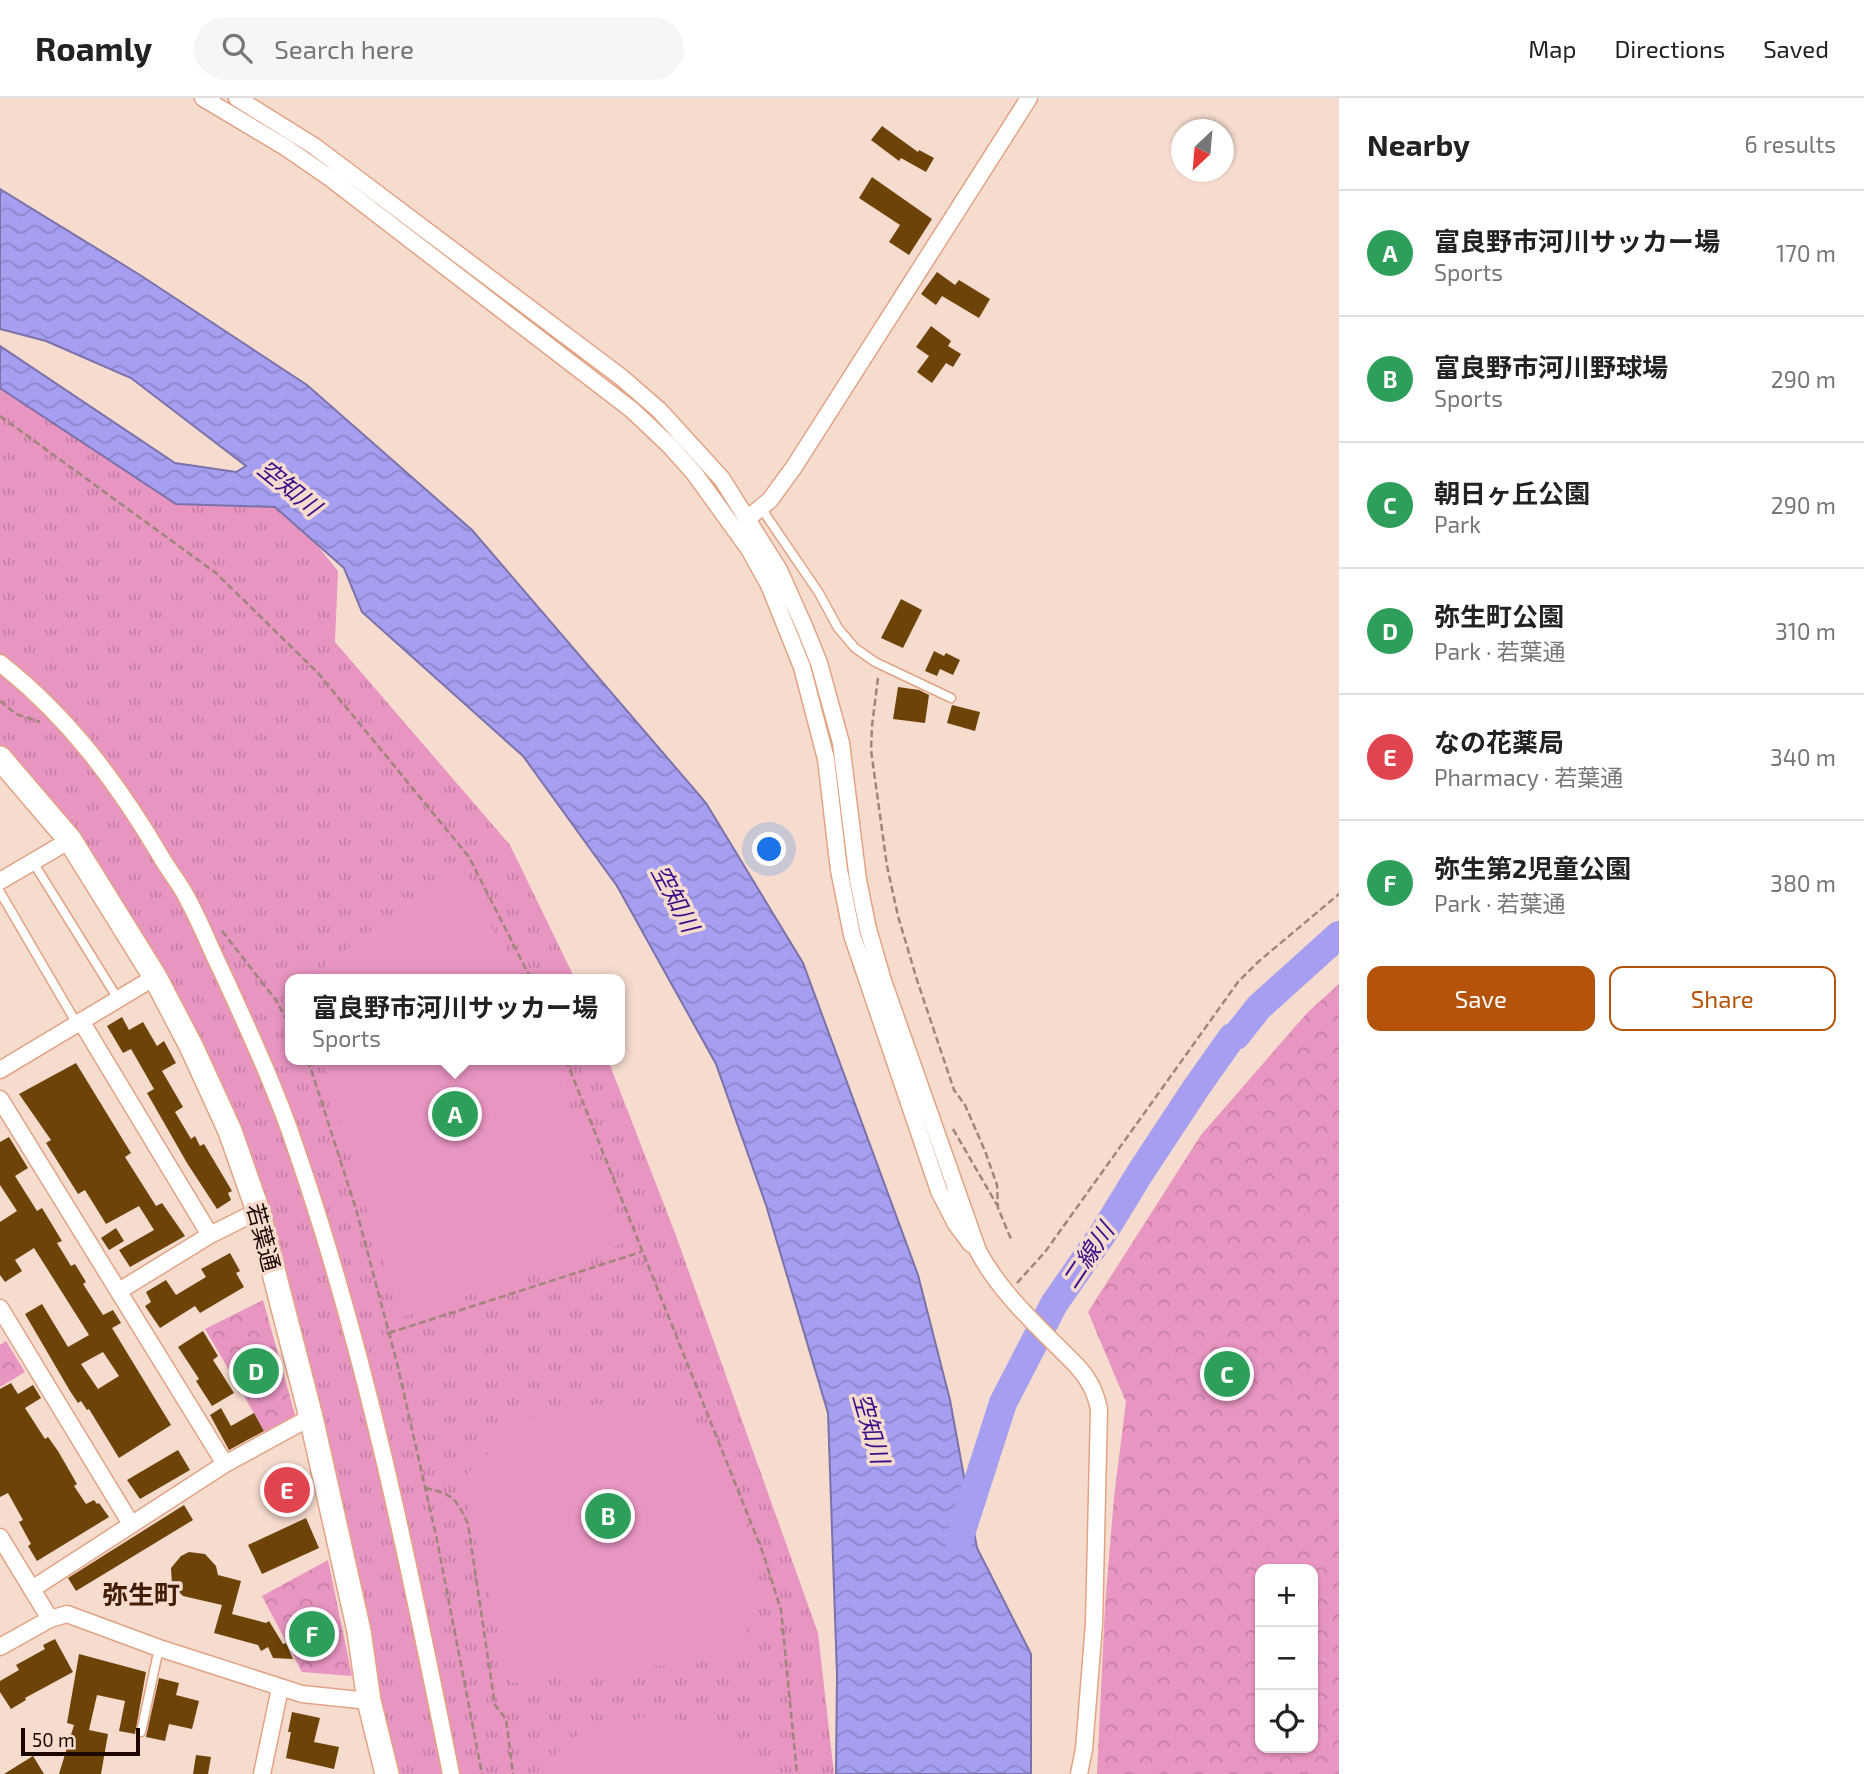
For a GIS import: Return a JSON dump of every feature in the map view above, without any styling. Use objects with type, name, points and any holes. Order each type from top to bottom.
[{"type":"street","points":[[203,98],[285,147],[330,178],[608,390],[669,444],[718,505],[749,550],[769,585],[789,631],[816,716],[826,760],[844,902],[861,964],[939,1191],[956,1224],[978,1251]]},
{"type":"street","points":[[237,98],[314,146],[621,377],[659,410],[722,479],[779,570],[814,650],[831,701],[841,743],[858,880],[883,981],[978,1251],[990,1274],[1006,1294],[1088,1378],[1096,1394],[1099,1409],[1094,1624],[1079,1774]]},
{"type":"street","points":[[747,519],[770,500],[794,467],[1029,98]]},
{"type":"street","points":[[0,663],[59,717],[92,752],[135,813],[185,893],[250,1030],[296,1148],[343,1304],[386,1462],[451,1774]]},
{"type":"street","name":"若葉通","points":[[0,758],[70,840],[155,976],[230,1131],[258,1212],[310,1417],[359,1631],[369,1701],[387,1774]]},
{"type":"street","points":[[0,881],[70,840]]},
{"type":"street","points":[[0,1070],[155,976]]},
{"type":"street","points":[[79,1023],[210,1235]]},
{"type":"street","points":[[0,1099],[225,1464]]},
{"type":"street","points":[[119,1291],[210,1235],[258,1212]]},
{"type":"street","points":[[0,1308],[131,1524]]},
{"type":"street","points":[[32,1589],[225,1464],[310,1417]]},
{"type":"street","points":[[0,1537],[50,1619]]},
{"type":"street","points":[[0,1647],[50,1619],[67,1614],[159,1648],[302,1695],[369,1701]]},
{"type":"street","points":[[262,1774],[280,1688]]},
{"type":"lane","points":[[761,508],[819,593],[838,628],[855,648],[880,664],[951,698]]},
{"type":"lane","points":[[33,862],[118,999]]},
{"type":"lane","points":[[0,892],[79,1023]]},
{"type":"lane","points":[[141,1732],[159,1648]]},
{"type":"path","points":[[0,416],[216,573],[318,673],[470,857],[528,974]]},
{"type":"path","points":[[880,664],[872,726],[872,750],[890,878],[917,980],[954,1090],[965,1105],[997,1185],[998,1208]]},
{"type":"path","points":[[0,701],[16,714],[43,723],[59,717]]},
{"type":"path","points":[[1006,1294],[1045,1252],[1238,982],[1339,894]]},
{"type":"path","points":[[218,927],[275,999],[285,1017]]},
{"type":"path","points":[[309,1065],[356,1209],[389,1333],[425,1488],[482,1774]]},
{"type":"path","points":[[568,1065],[763,1553],[781,1610],[797,1774]]},
{"type":"path","points":[[929,1109],[943,1112],[998,1208],[1012,1240]]},
{"type":"path","points":[[389,1333],[641,1252]]},
{"type":"path","points":[[425,1488],[443,1492],[457,1500],[468,1524],[495,1705],[506,1719],[513,1774]]},
{"type":"green space","points":[[0,383],[178,489],[277,496],[338,571],[335,642],[510,845],[573,974],[285,974],[285,1065],[610,1065],[675,1233],[818,1633],[834,1774],[387,1774],[258,1211],[155,976],[0,758]]},
{"type":"green space","points":[[462,860],[512,974],[314,974]]},
{"type":"green space","points":[[1339,984],[1339,1774],[1097,1774],[1105,1606],[1114,1497],[1126,1402],[1088,1312],[1201,1135],[1307,1013]]},
{"type":"green space","points":[[323,1065],[551,1065],[628,1242],[400,1318]]},
{"type":"green space","points":[[263,1300],[295,1415],[265,1432],[205,1329]]},
{"type":"green space","points":[[6,1341],[25,1372],[0,1387],[0,1345]]},
{"type":"green space","points":[[597,1404],[671,1418],[722,1452],[756,1553],[752,1624],[725,1658],[511,1683],[463,1478],[523,1419]]},
{"type":"green space","points":[[328,1560],[352,1676],[302,1672],[262,1596]]},
{"type":"green space","points":[[659,1714],[730,1733],[773,1774],[534,1774],[582,1731]]},
{"type":"water","name":"空知川","points":[[0,189],[140,275],[307,385],[472,530],[706,803],[803,963],[918,1275],[950,1400],[977,1548],[1031,1654],[1031,1774],[836,1774],[837,1675],[828,1413],[766,1205],[716,1064],[617,886],[523,756],[362,612],[344,568],[275,507],[176,504],[0,388],[0,346],[175,463],[236,472],[246,466],[131,378],[46,341],[0,329]]},
{"type":"building","points":[[882,126],[918,152],[919,150],[934,158],[926,172],[901,158],[899,161],[871,140]]},
{"type":"building","points":[[872,177],[932,219],[909,255],[889,242],[900,225],[859,198]]},
{"type":"building","points":[[937,272],[955,285],[959,280],[990,299],[979,318],[942,296],[936,305],[921,294]]},
{"type":"building","points":[[931,326],[951,341],[948,346],[961,354],[953,367],[946,363],[932,383],[917,372],[929,356],[916,347]]},
{"type":"building","points":[[901,599],[922,610],[903,648],[881,638]]},
{"type":"building","points":[[934,651],[960,660],[953,675],[940,669],[937,676],[925,671]]},
{"type":"building","points":[[898,687],[919,690],[929,695],[925,723],[893,719]]},
{"type":"building","points":[[952,705],[980,712],[975,731],[947,723]]},
{"type":"building","points":[[122,1017],[129,1030],[143,1022],[157,1046],[164,1041],[176,1063],[162,1071],[183,1107],[175,1112],[191,1139],[195,1136],[200,1146],[204,1144],[232,1191],[228,1193],[231,1200],[217,1209],[147,1093],[154,1089],[131,1049],[123,1053],[107,1026]]},
{"type":"building","points":[[76,1063],[131,1153],[125,1157],[156,1206],[162,1203],[185,1236],[130,1267],[119,1250],[154,1230],[139,1206],[106,1224],[85,1190],[78,1194],[46,1143],[51,1140],[19,1094]]},
{"type":"building","points":[[9,1137],[28,1168],[15,1176],[37,1211],[42,1208],[62,1241],[57,1243],[71,1266],[75,1264],[86,1282],[83,1284],[103,1315],[113,1310],[121,1323],[112,1328],[171,1425],[119,1458],[89,1409],[87,1410],[81,1401],[78,1403],[70,1391],[25,1314],[42,1304],[68,1347],[89,1335],[34,1248],[15,1260],[22,1271],[5,1282],[0,1275],[0,1222],[17,1211],[0,1185],[0,1142]],"holes":[[[103,1352],[119,1376],[98,1389],[81,1364]]]},
{"type":"building","points":[[116,1228],[124,1241],[109,1250],[101,1238]]},
{"type":"building","points":[[230,1253],[240,1271],[236,1273],[244,1287],[200,1313],[195,1306],[160,1328],[145,1306],[151,1302],[146,1292],[166,1280],[176,1295],[206,1277],[201,1269]]},
{"type":"building","points":[[203,1331],[218,1356],[213,1360],[234,1393],[212,1406],[196,1381],[199,1379],[178,1347]]},
{"type":"building","points":[[11,1383],[18,1394],[33,1385],[41,1398],[25,1408],[45,1439],[48,1437],[58,1451],[77,1484],[74,1486],[86,1504],[94,1500],[109,1517],[37,1561],[19,1522],[23,1520],[8,1493],[0,1497],[0,1389]]},
{"type":"building","points":[[221,1408],[231,1426],[254,1413],[264,1431],[229,1450],[210,1415]]},
{"type":"building","points":[[178,1450],[190,1470],[140,1499],[127,1480]]},
{"type":"building","points":[[302,1472],[310,1486],[272,1508],[264,1494]]},
{"type":"building","points":[[184,1505],[193,1520],[76,1591],[68,1578]]},
{"type":"building","points":[[306,1518],[319,1548],[262,1574],[248,1545]]},
{"type":"building","points":[[189,1552],[205,1554],[216,1566],[218,1575],[241,1581],[232,1614],[266,1623],[269,1621],[283,1644],[286,1643],[293,1659],[273,1658],[268,1647],[261,1651],[258,1645],[214,1633],[222,1605],[183,1596],[172,1585],[171,1568],[181,1556]]},
{"type":"building","points":[[55,1639],[73,1672],[25,1698],[26,1700],[11,1709],[0,1692],[0,1681],[19,1670],[16,1665],[45,1649],[43,1645]]},
{"type":"building","points":[[79,1654],[146,1672],[135,1734],[119,1731],[125,1701],[97,1695],[89,1730],[108,1734],[101,1774],[59,1774],[74,1725],[67,1723]]},
{"type":"building","points":[[159,1678],[179,1683],[176,1695],[199,1701],[192,1729],[169,1724],[165,1741],[146,1737]]},
{"type":"building","points":[[292,1712],[320,1718],[314,1742],[339,1747],[334,1769],[286,1758]]},
{"type":"building","points":[[196,1755],[211,1757],[208,1774],[193,1774]]},
{"type":"building","points":[[33,1756],[44,1774],[4,1774]]},
{"type":"waterway","name":"二線川","points":[[959,1540],[1003,1403],[1054,1304],[1232,1037],[1236,1036],[1259,1007],[1339,935]]},
{"type":"place","name":"富良野市河川サッカー場","points":[[455,1114]]},
{"type":"place","name":"弥生町公園","points":[[256,1371]]},
{"type":"place","name":"朝日ヶ丘公園","points":[[1227,1374]]},
{"type":"place","name":"なの花薬局","points":[[287,1490]]},
{"type":"place","name":"富良野市河川野球場","points":[[608,1516]]},
{"type":"place","name":"弥生第2児童公園","points":[[312,1634]]},
{"type":"district","name":"弥生町","points":[[141,1593]]}]
